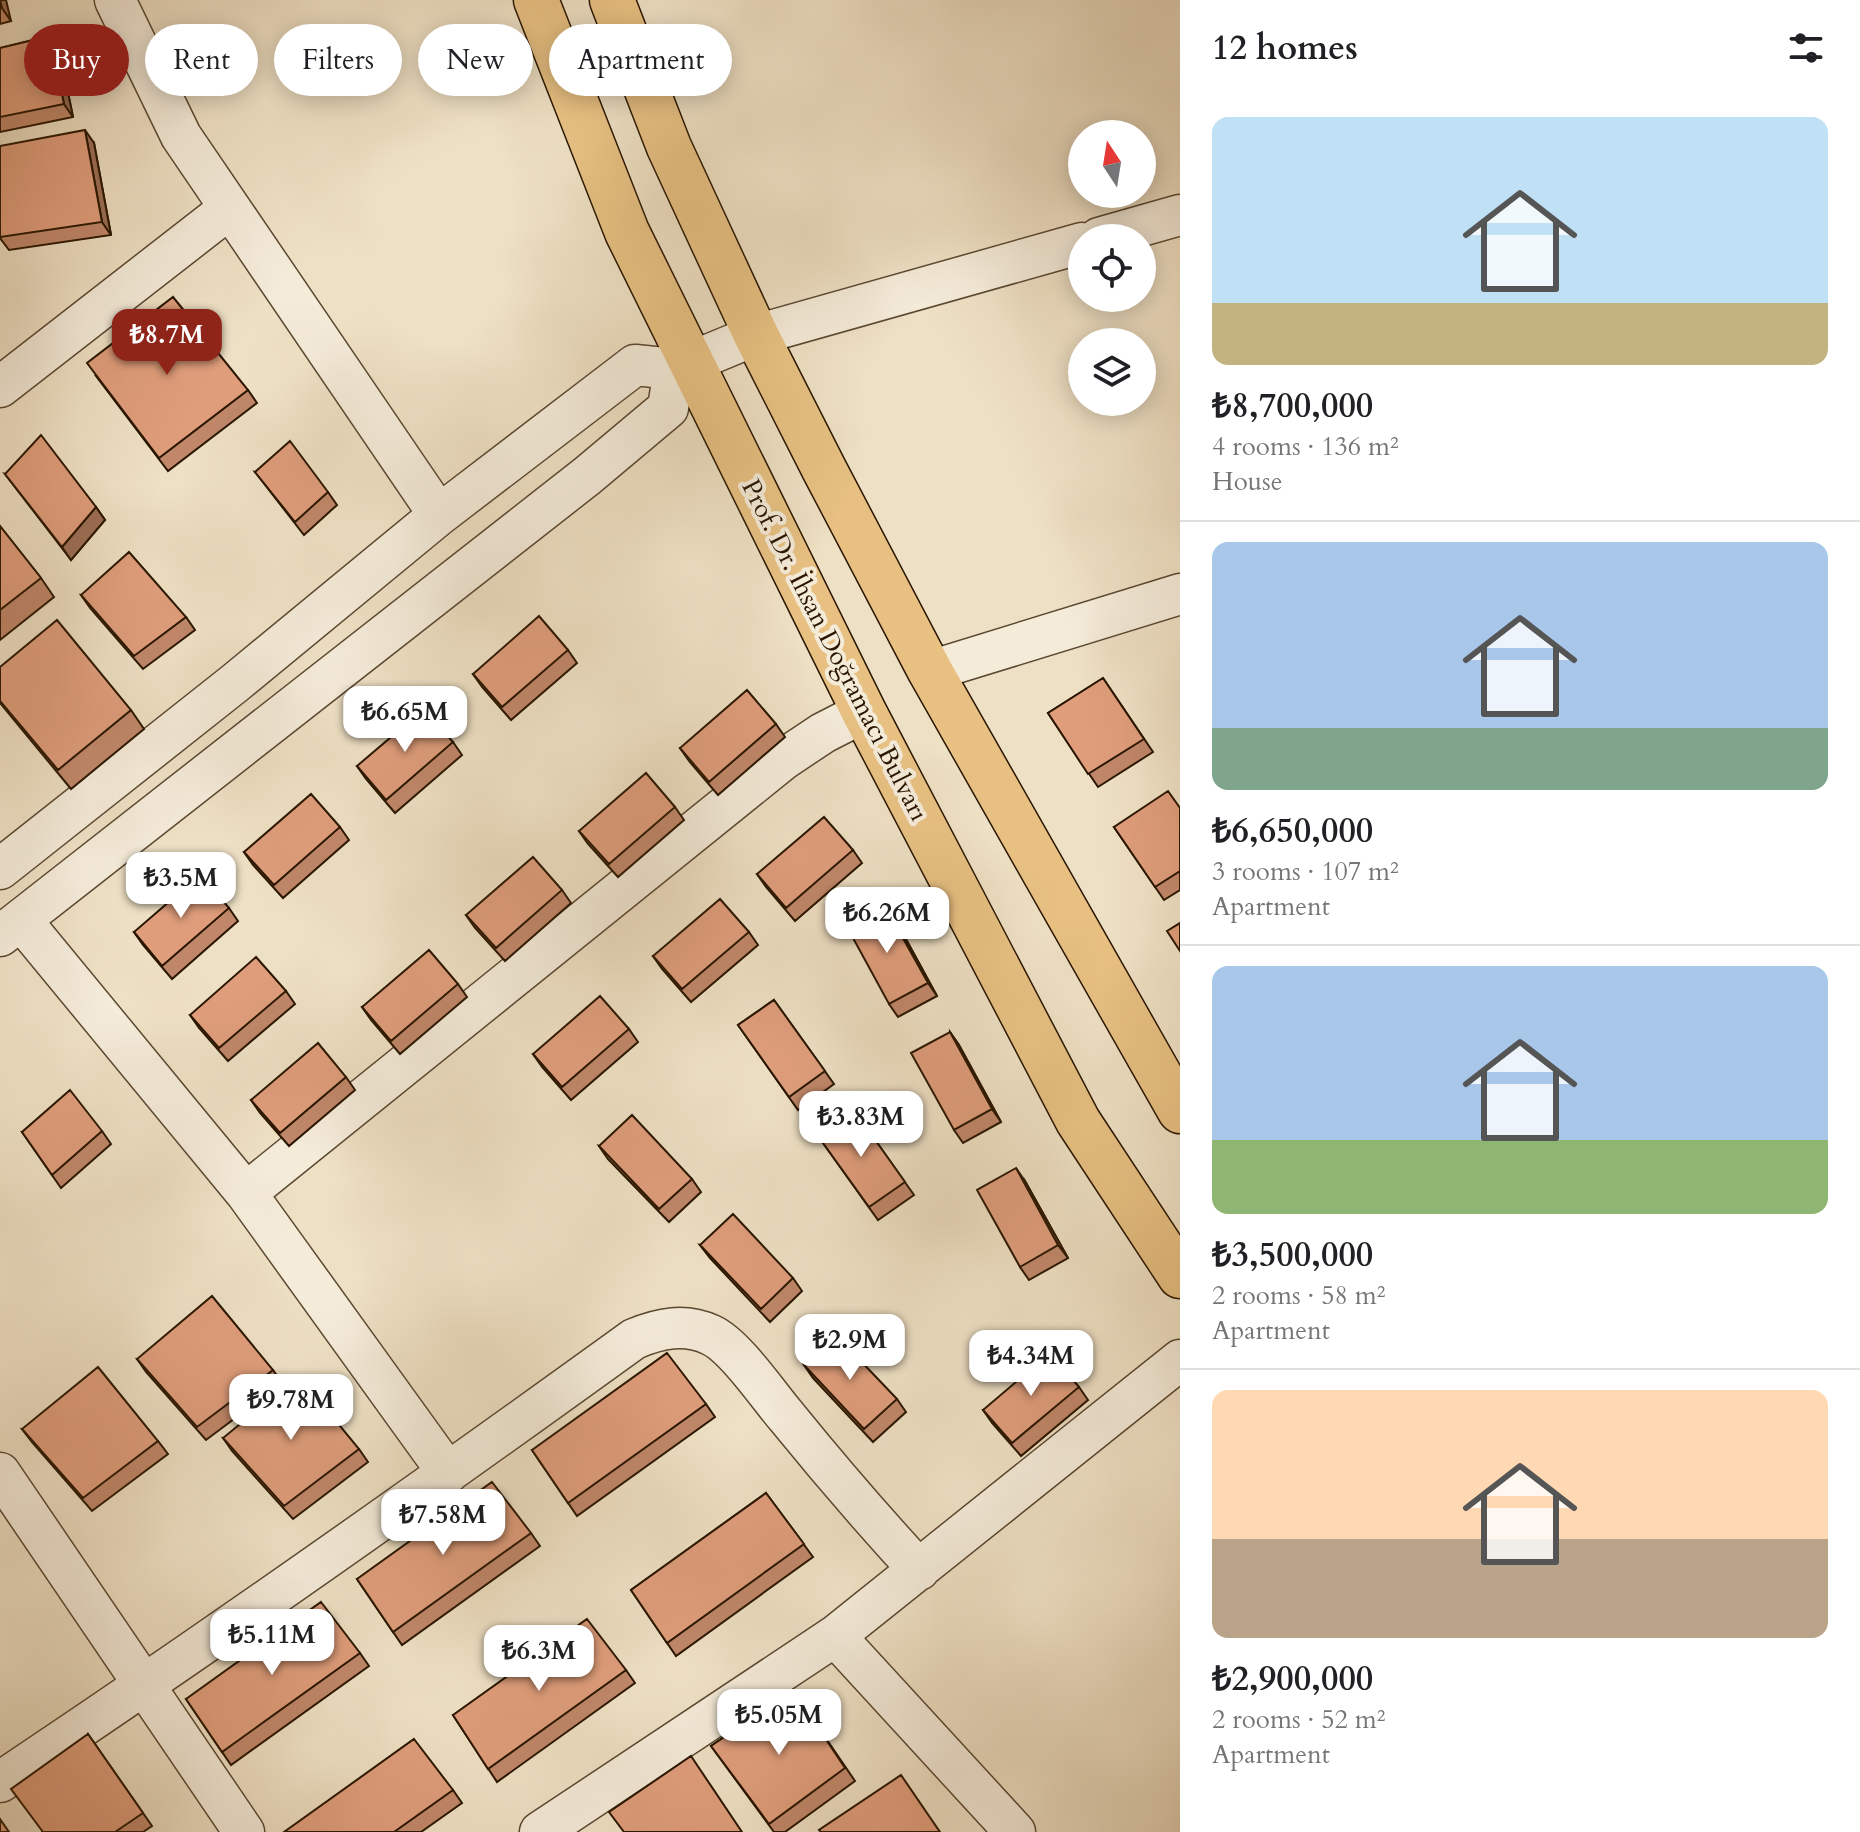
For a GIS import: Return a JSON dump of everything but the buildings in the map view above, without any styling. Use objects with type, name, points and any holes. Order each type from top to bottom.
[{"type":"main road","name":"Prof. Dr. İhsan Doğramacı Bulvarı","points":[[536,0],[682,365],[1078,1121],[1180,1276]]},
{"type":"main road","points":[[612,0],[669,147],[756,335],[930,671],[1180,1111]]},
{"type":"street","points":[[115,0],[181,136],[439,515]]},
{"type":"street","points":[[0,387],[230,208]]},
{"type":"street","points":[[1148,224],[1180,215]]},
{"type":"street","points":[[0,869],[235,683],[439,515],[635,365],[682,365],[756,335],[1068,247]]},
{"type":"street","points":[[448,1473],[246,1193],[10,928],[587,476],[668,408],[682,365]]},
{"type":"street","points":[[930,671],[1180,594]]},
{"type":"street","points":[[246,1193],[784,759],[823,733],[864,712]]},
{"type":"street","points":[[0,1782],[145,1686],[634,1339],[655,1330],[677,1327],[696,1330],[725,1343],[846,1490],[919,1570]]},
{"type":"street","points":[[540,1832],[835,1636],[1180,1360]]},
{"type":"street","points":[[0,1473],[244,1832]]},
{"type":"street","points":[[835,1636],[1015,1832]]}]
